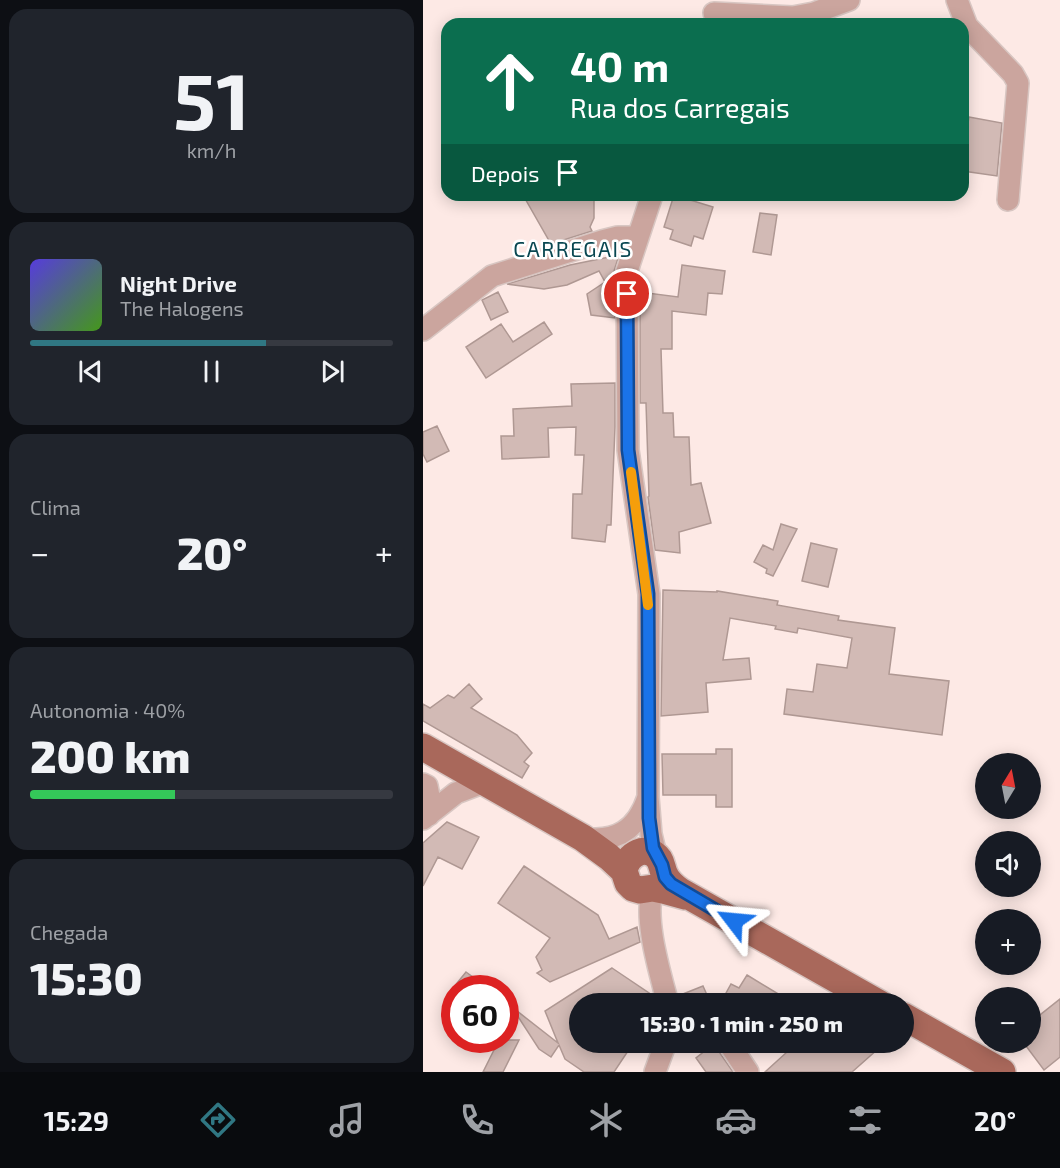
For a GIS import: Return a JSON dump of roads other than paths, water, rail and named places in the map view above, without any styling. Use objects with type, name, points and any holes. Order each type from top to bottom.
[{"type":"main road","points":[[423,747],[583,838],[609,857],[644,871],[861,993]]},
{"type":"main road","points":[[914,1022],[1002,1072]]},
{"type":"street","points":[[714,12],[793,18],[849,0]]},
{"type":"street","points":[[957,0],[964,18]]},
{"type":"street","points":[[969,28],[1013,74],[1018,83],[1008,200]]},
{"type":"street","points":[[650,201],[627,271],[628,450],[648,594],[648,796],[642,833],[644,871],[651,927],[667,993]]},
{"type":"street","points":[[423,330],[492,276],[603,241],[618,237],[638,237]]},
{"type":"street","points":[[426,817],[456,793],[485,782]]},
{"type":"street","points":[[425,785],[449,799]]},
{"type":"street","points":[[425,785],[430,801],[426,817]]},
{"type":"street","points":[[583,838],[595,840],[618,836],[636,822],[648,796]]},
{"type":"street","points":[[655,1072],[662,1053]]},
{"type":"street","points":[[735,1053],[748,1072]]},
{"type":"district","name":"CARREGAIS","points":[[573,250]]}]
